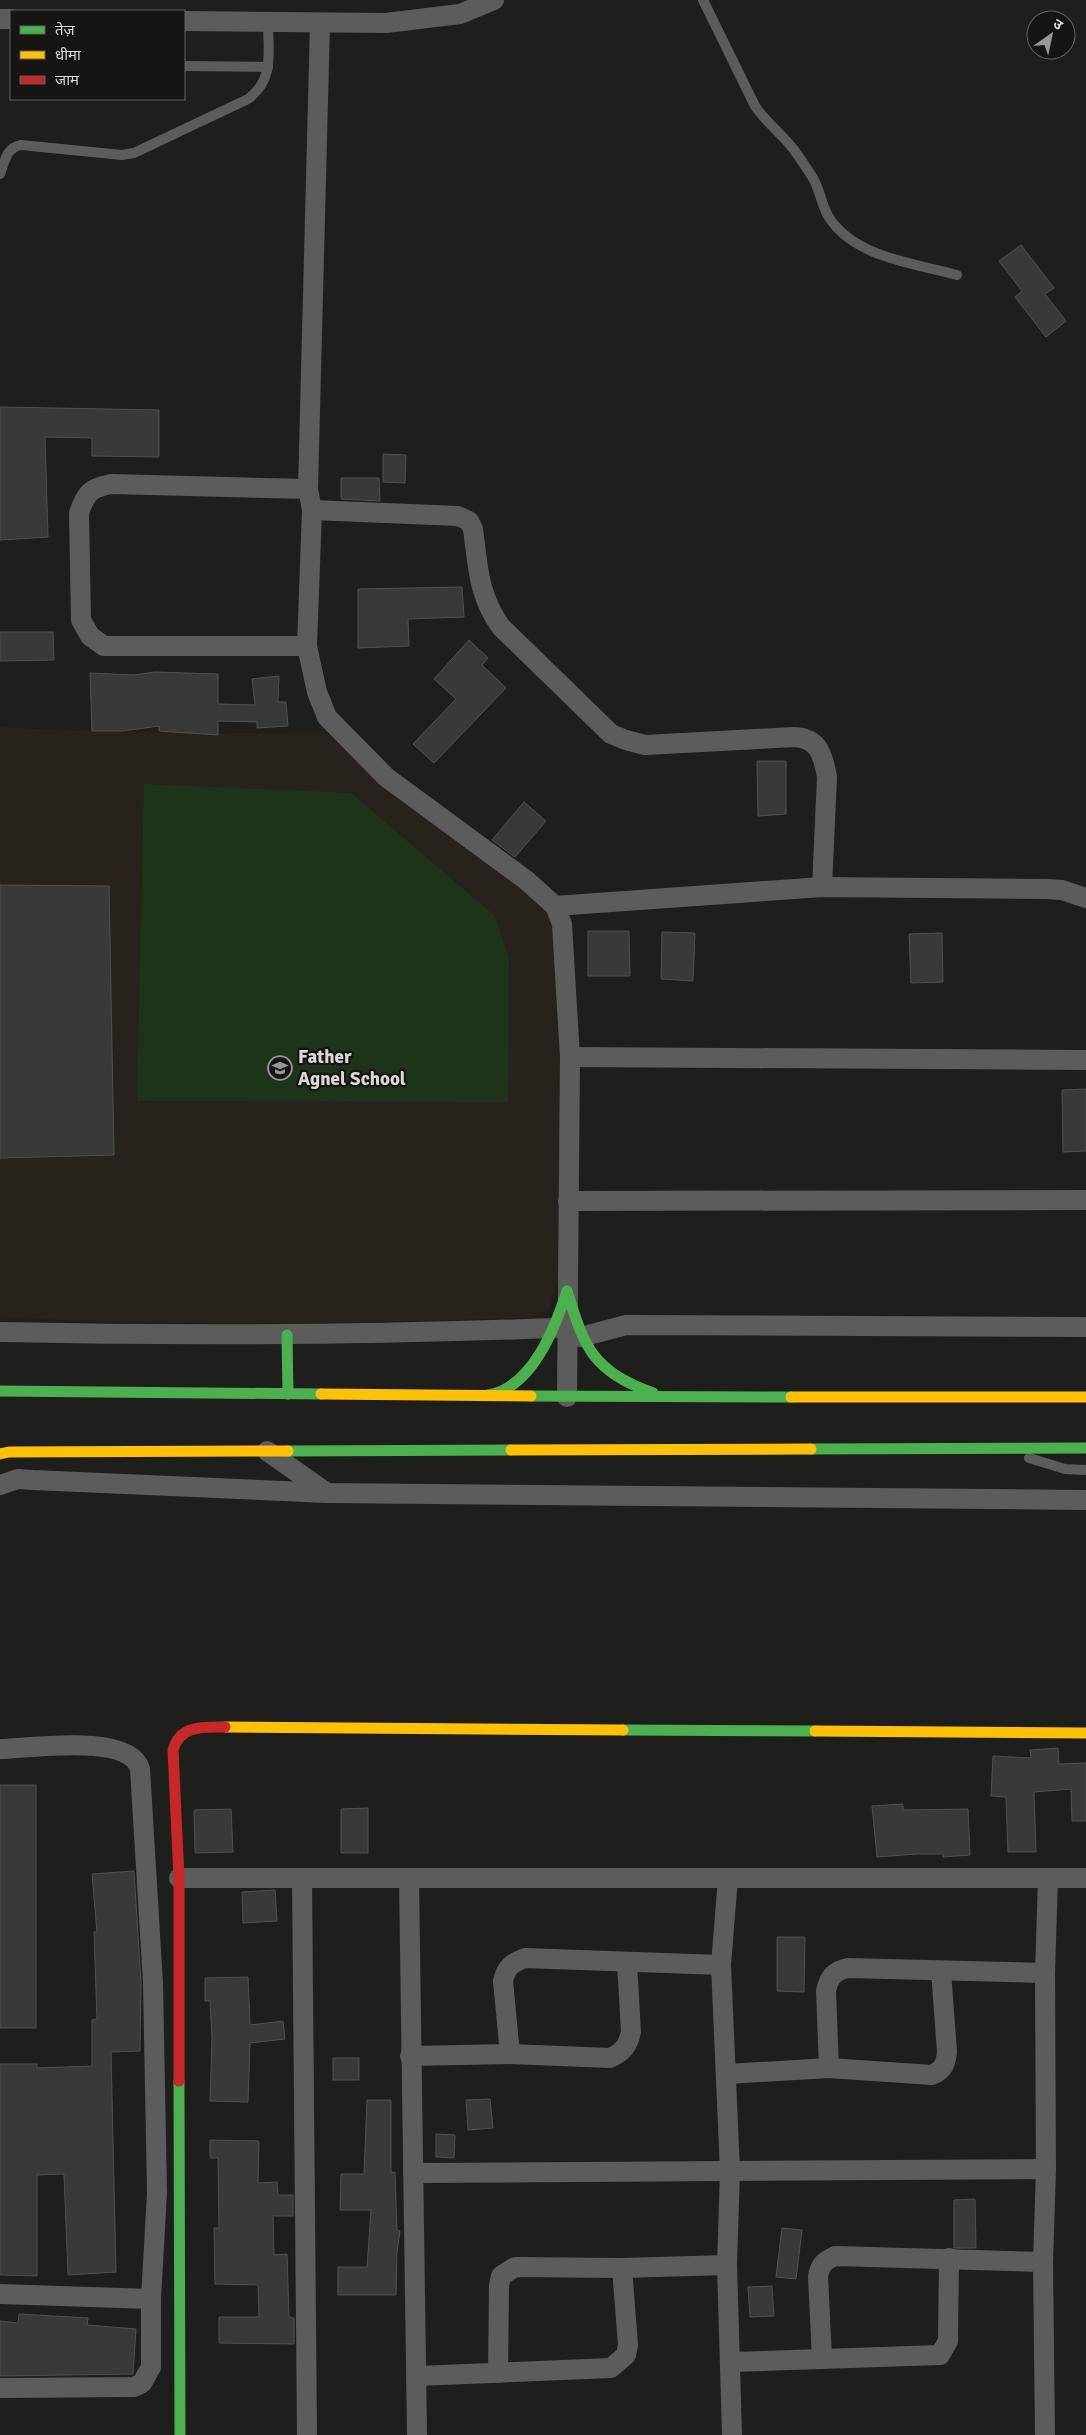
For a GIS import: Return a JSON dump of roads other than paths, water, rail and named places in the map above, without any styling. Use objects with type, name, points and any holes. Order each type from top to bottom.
[{"type":"street","points":[[185,21],[386,23],[460,14],[472,4],[494,0]]},
{"type":"street","points":[[320,23],[308,489],[312,510],[307,646],[317,692],[326,717],[386,777],[526,880],[555,906],[562,924],[570,1057],[567,1397]]},
{"type":"street","points":[[307,646],[104,646],[90,636],[81,620],[79,513],[85,497],[95,487],[111,484],[308,489]]},
{"type":"street","points":[[312,510],[458,516],[469,521],[473,528],[483,595],[490,611],[501,627],[611,734],[645,745],[794,737],[806,738],[816,745],[824,760],[827,777],[822,887]]},
{"type":"street","points":[[555,906],[822,887],[1047,889],[1062,890],[1086,898]]},
{"type":"street","points":[[570,1057],[1086,1060]]},
{"type":"street","points":[[568,1201],[1086,1200]]},
{"type":"street","points":[[471,1396],[496,1394],[523,1375],[542,1352],[555,1328],[567,1291]]},
{"type":"street","points":[[567,1291],[581,1337],[596,1358],[615,1375],[634,1386],[666,1397]]},
{"type":"street","points":[[581,1337],[626,1325],[1086,1327]]},
{"type":"street","points":[[0,1332],[287,1335],[555,1328]]},
{"type":"street","points":[[287,1335],[288,1394]]},
{"type":"street","points":[[1,1386],[288,1394],[567,1397],[1086,1397]]},
{"type":"street","points":[[0,1454],[19,1452],[267,1450],[1086,1448]]},
{"type":"street","points":[[267,1450],[327,1492]]},
{"type":"street","points":[[0,1485],[18,1480],[33,1480],[327,1492],[1086,1500]]},
{"type":"street","points":[[180,2435],[179,1878],[173,1750],[175,1740],[189,1728],[1086,1733]]},
{"type":"street","points":[[0,1749],[88,1744],[116,1748],[128,1752],[138,1760],[153,1983],[157,2192],[151,2367],[142,2383],[134,2387],[0,2388]]},
{"type":"street","points":[[179,1878],[1086,1878]]},
{"type":"street","points":[[302,1878],[307,2435]]},
{"type":"street","points":[[409,1878],[410,2056],[417,2435]]},
{"type":"street","points":[[728,1878],[721,1965],[730,2171],[727,2265],[732,2435]]},
{"type":"street","points":[[1045,2435],[1042,2262],[1046,2169],[1045,1973],[1048,1878]]},
{"type":"street","points":[[510,2054],[502,1981],[506,1970],[513,1962],[525,1958],[721,1965]]},
{"type":"street","points":[[410,2056],[510,2054],[610,2058],[622,2052],[629,2042],[631,2032],[627,1962]]},
{"type":"street","points":[[829,2068],[826,1991],[828,1980],[836,1970],[848,1968],[1045,1973]]},
{"type":"street","points":[[727,2074],[829,2068],[932,2075],[940,2072],[946,2062],[948,2052],[941,1971]]},
{"type":"street","points":[[413,2173],[1046,2169]]},
{"type":"street","points":[[822,2359],[818,2276],[820,2266],[826,2260],[835,2256],[1042,2262]]},
{"type":"street","points":[[731,2362],[940,2355],[948,2341],[949,2258]]},
{"type":"street","points":[[498,2373],[499,2285],[501,2276],[508,2270],[516,2267],[622,2268],[727,2265]]},
{"type":"street","points":[[416,2376],[611,2368],[626,2355],[628,2345],[622,2268]]},
{"type":"street","points":[[0,2294],[152,2299]]},
{"type":"lane","points":[[703,0],[755,106],[763,119],[785,138],[797,154],[815,181],[829,218],[844,236],[860,247],[874,252],[957,275]]},
{"type":"lane","points":[[0,174],[8,152],[13,146],[21,145],[122,155],[144,150],[248,99],[259,91],[267,79],[268,22]]},
{"type":"lane","points":[[185,66],[268,67]]},
{"type":"lane","points":[[996,1449],[1065,1469],[1086,1470]]},
{"type":"place","name":"Father Agnel School","points":[[280,1068]]}]
